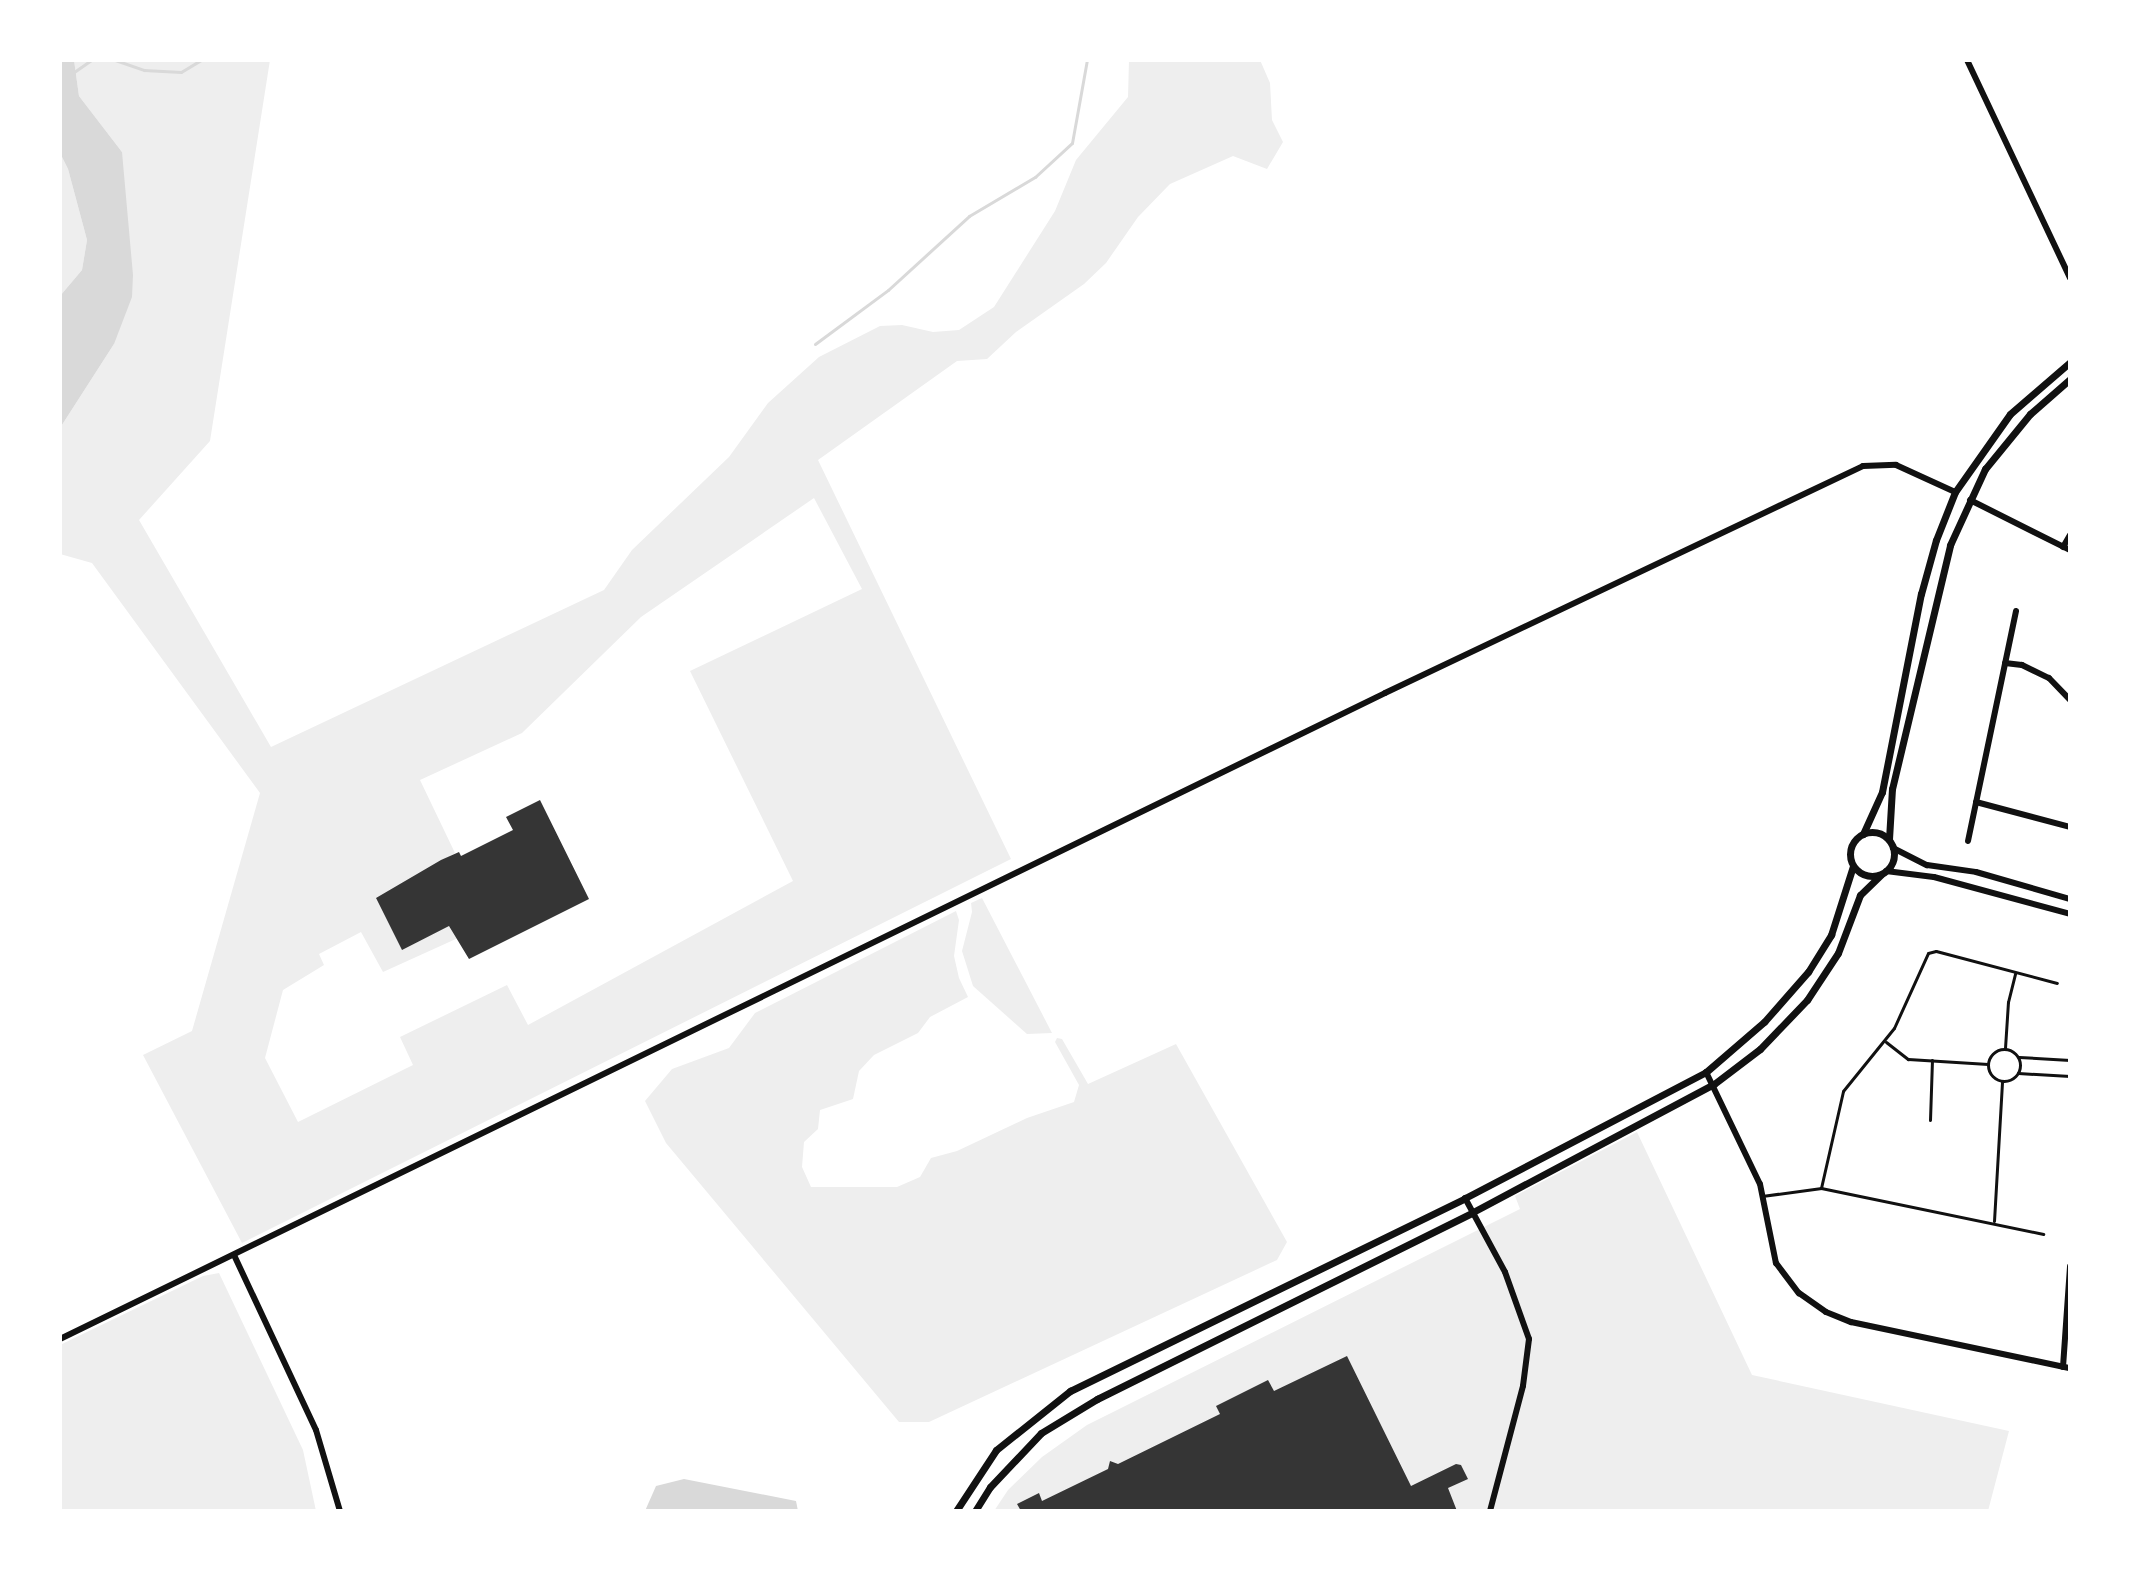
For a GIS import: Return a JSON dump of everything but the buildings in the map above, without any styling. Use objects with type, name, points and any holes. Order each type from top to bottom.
[{"type":"street","points":[[1967,60],[2070,278]]},
{"type":"street","points":[[956,1511],[996,1450],[1070,1391],[1465,1198],[1706,1072],[1764,1022],[1808,972],[1831,935],[1853,866],[1850,848],[1863,834],[1882,792],[1921,594],[1936,540],[2010,414],[2070,362]]},
{"type":"street","points":[[975,1511],[990,1487],[1041,1433],[1086,1406],[1473,1212],[1714,1084],[1760,1049],[1807,1000],[1838,953],[1860,895],[1893,861],[1889,839],[1892,789],[1938,584],[1962,496],[2030,414],[2070,379]]},
{"type":"street","points":[[60,1339],[1357,707],[1863,466],[1896,465],[2066,548],[2070,535]]},
{"type":"street","points":[[1968,841],[2016,611]]},
{"type":"street","points":[[2005,663],[2022,665],[2049,678],[2070,700]]},
{"type":"street","points":[[1976,802],[2070,827]]},
{"type":"street","points":[[1863,834],[1877,832],[1889,839]]},
{"type":"street","points":[[1893,848],[1927,865],[1976,872],[2070,899]]},
{"type":"street","points":[[1853,866],[1862,874],[1934,877],[2070,914]]},
{"type":"street","points":[[1706,1072],[1762,1196],[1776,1263],[1799,1293],[1826,1312],[1851,1322],[2067,1368],[2070,1266]]},
{"type":"street","points":[[1465,1198],[1505,1272],[1529,1339],[1523,1386],[1490,1511]]},
{"type":"street","points":[[234,1255],[316,1430],[340,1511]]},
{"type":"lane","points":[[1821,1188],[1843,1091],[1858,1068],[1885,1041],[1928,953],[1936,951],[2057,983]]},
{"type":"lane","points":[[2005,1049],[2008,1002],[2015,973]]},
{"type":"lane","points":[[1885,1041],[1908,1059],[1988,1064]]},
{"type":"lane","points":[[2005,1049],[2019,1057],[2070,1060]]},
{"type":"lane","points":[[2005,1049],[1993,1054],[1988,1064],[1992,1075],[2002,1081],[2013,1079],[2018,1073],[2019,1057]]},
{"type":"lane","points":[[1930,1120],[1932,1060]]},
{"type":"lane","points":[[2018,1073],[2070,1076]]},
{"type":"lane","points":[[1994,1223],[2002,1081]]},
{"type":"lane","points":[[1762,1196],[1821,1188],[2043,1234]]},
{"type":"shaded area","points":[[60,60],[74,60],[79,96],[122,152],[133,275],[132,297],[114,344],[60,428],[60,296],[82,270],[87,240],[68,169],[60,153]]},
{"type":"shaded area","points":[[74,60],[270,60],[210,441],[139,520],[271,747],[604,590],[632,550],[729,457],[768,403],[819,357],[880,326],[902,325],[933,332],[959,330],[994,307],[1055,211],[1076,160],[1128,97],[1129,60],[1260,60],[1270,83],[1272,120],[1283,142],[1267,169],[1233,156],[1170,184],[1138,217],[1106,263],[1084,284],[1016,332],[987,359],[957,361],[818,460],[1011,859],[242,1243],[143,1055],[192,1031],[260,793],[92,563],[60,554],[60,428],[114,344],[122,152],[79,96]],"holes":[[[814,498],[862,589],[690,671],[793,881],[528,1025],[507,985],[400,1037],[413,1065],[298,1122],[265,1058],[283,990],[324,965],[319,954],[361,932],[383,972],[458,938],[449,926],[402,949],[376,899],[455,853],[420,780],[522,733],[641,617]]]},
{"type":"shaded area","points":[[60,153],[68,169],[87,240],[82,270],[60,296]]},
{"type":"shaded area","points":[[982,898],[1052,1033],[1027,1034],[973,986],[962,951],[972,912],[971,903]]},
{"type":"shaded area","points":[[956,911],[959,920],[954,956],[968,997],[930,1017],[918,1033],[874,1055],[859,1071],[853,1099],[820,1110],[818,1129],[804,1142],[802,1167],[811,1187],[897,1187],[920,1177],[931,1158],[957,1151],[1027,1118],[1074,1102],[1079,1085],[1055,1042],[1057,1038],[1062,1039],[1088,1084],[1176,1044],[1287,1242],[1277,1260],[929,1422],[899,1422],[666,1143],[645,1101],[672,1069],[729,1048],[755,1013]]},
{"type":"shaded area","points":[[1637,1132],[1752,1375],[2009,1431],[1988,1511],[994,1511],[1008,1490],[1042,1457],[1087,1425],[1520,1209],[1515,1196]]},
{"type":"shaded area","points":[[219,1273],[303,1450],[316,1511],[60,1511],[60,1345],[203,1276]]},
{"type":"shaded area","points":[[684,1479],[796,1501],[798,1511],[645,1511],[656,1486]]},
{"type":"waterway","points":[[74,72],[91,60]]},
{"type":"waterway","points":[[115,60],[144,70],[181,72],[201,60]]},
{"type":"waterway","points":[[815,344],[888,290],[969,216],[1035,177],[1072,143],[1087,60]]}]
